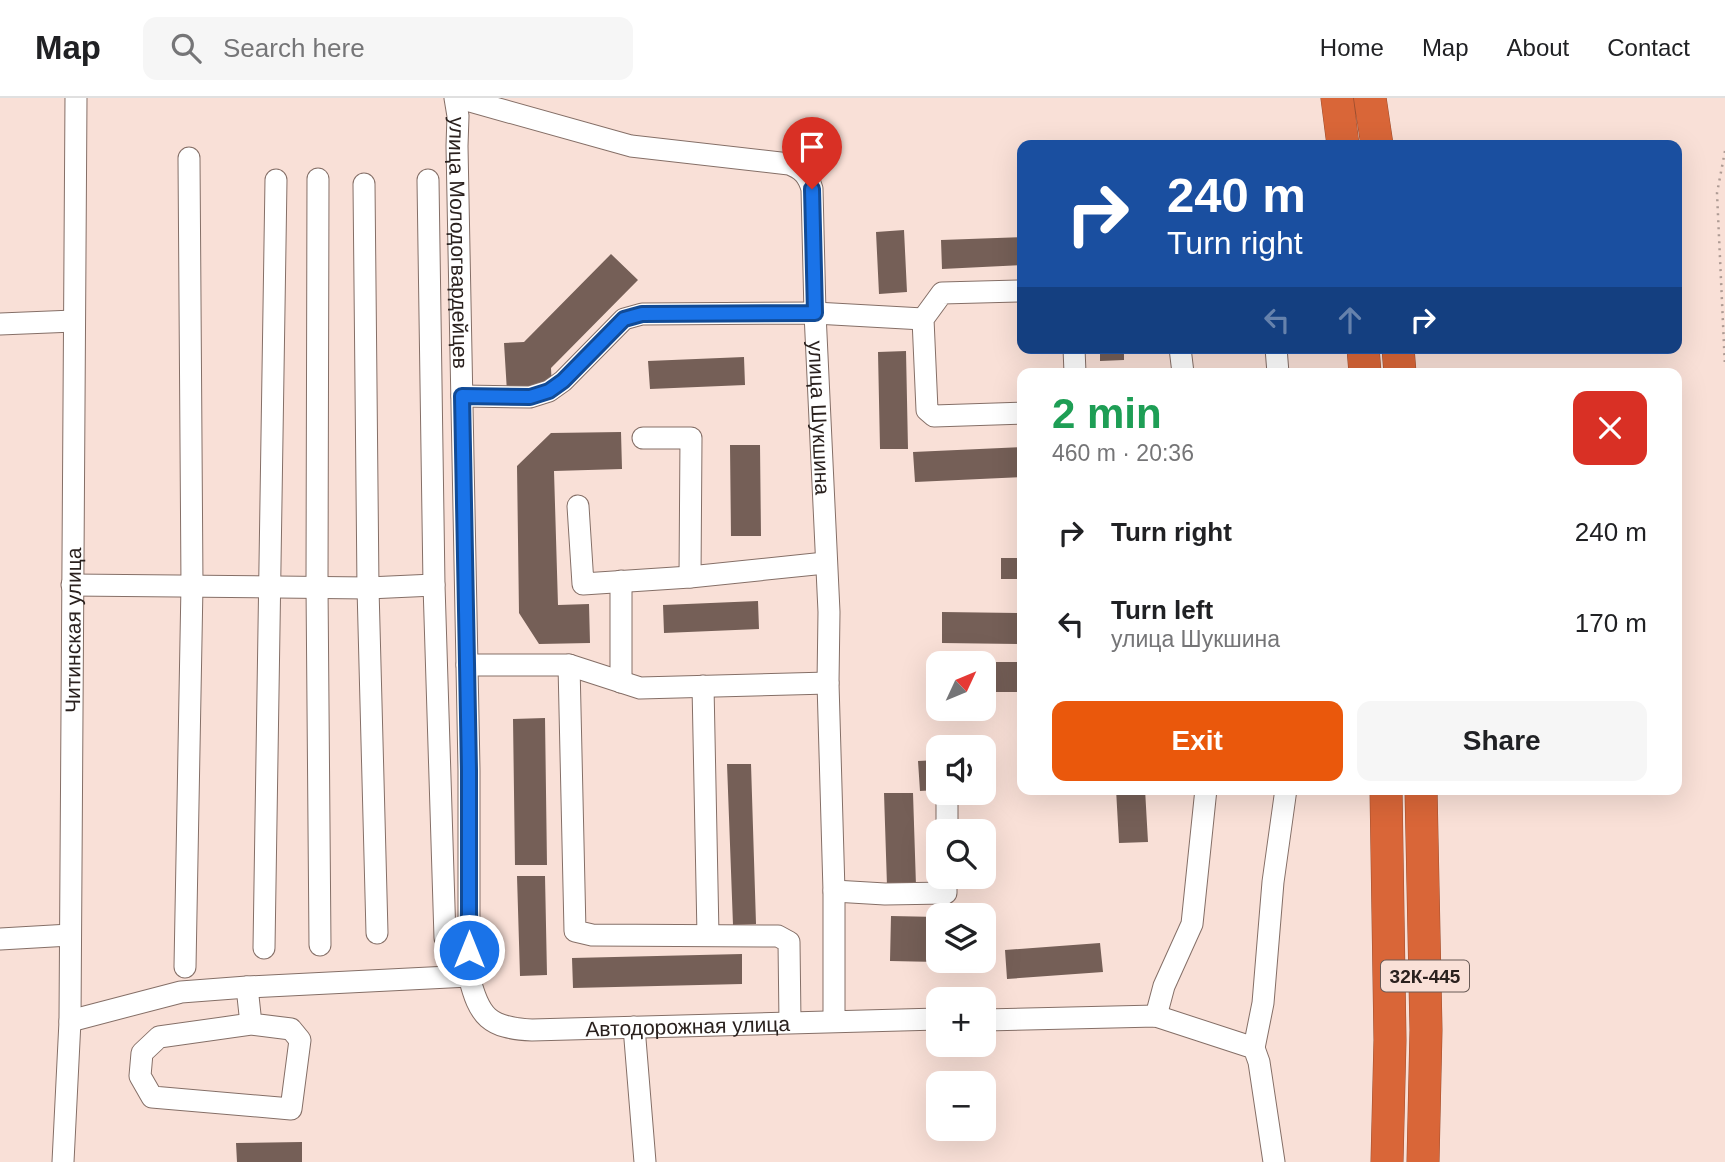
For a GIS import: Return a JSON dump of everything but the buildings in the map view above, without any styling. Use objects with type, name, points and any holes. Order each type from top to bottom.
[{"type":"highway","points":[[1338,98],[1342,140]]},
{"type":"highway","points":[[1370,98],[1376,140]]},
{"type":"highway","name":"32К-445","points":[[1386,795],[1390,1040],[1387,1162]]},
{"type":"highway","name":"32К-445","points":[[1421,795],[1426,1030],[1423,1162]]},
{"type":"street","name":"Читинская улица","points":[[63,1162],[70,1021],[76,98]]},
{"type":"street","name":"улица Шукшина","points":[[457,98],[631,146],[789,164],[800,168],[809,179],[812,189],[829,612],[834,1020]]},
{"type":"street","name":"улица Молодогвардейцев","points":[[457,98],[467,665],[469,976]]},
{"type":"street","points":[[185,967],[192,585],[188,158]]},
{"type":"street","points":[[318,179],[320,945]]},
{"type":"street","points":[[264,948],[276,180]]},
{"type":"street","points":[[428,180],[434,585],[445,937]]},
{"type":"street","points":[[364,184],[368,588],[377,933]]},
{"type":"street","points":[[1017,291],[942,293],[923,319],[927,410],[934,416],[1017,414]]},
{"type":"street","points":[[462,396],[530,397],[549,391],[563,381],[624,319],[642,314],[815,313],[923,319]]},
{"type":"street","points":[[0,324],[74,321]]},
{"type":"street","points":[[643,438],[691,438],[690,577]]},
{"type":"street","points":[[578,506],[583,584],[690,577],[825,563]]},
{"type":"street","points":[[621,582],[621,682]]},
{"type":"street","points":[[72,585],[368,588],[434,585]]},
{"type":"street","points":[[467,665],[569,665],[640,688],[828,683]]},
{"type":"street","points":[[569,665],[575,931],[592,935],[778,936],[789,942],[790,1022]]},
{"type":"street","points":[[702,686],[708,935]]},
{"type":"street","points":[[1156,1016],[1164,986],[1192,924],[1205,795]]},
{"type":"street","points":[[1274,1162],[1259,1062],[1254,1048],[1263,1003],[1273,882],[1285,795]]},
{"type":"street","points":[[834,891],[946,893],[946,889]]},
{"type":"street","points":[[0,939],[70,935]]},
{"type":"street","points":[[70,1021],[181,992],[469,976]]},
{"type":"street","name":"Автодорожная улица","points":[[469,976],[474,998],[481,1011],[499,1026],[510,1029],[926,1018]]},
{"type":"street","points":[[247,987],[251,1024]]},
{"type":"street","points":[[996,1020],[1156,1016],[1254,1048]]},
{"type":"street","points":[[251,1024],[291,1029],[300,1040],[290,1109],[152,1097],[140,1076],[142,1053],[159,1037],[251,1024]]},
{"type":"street","points":[[634,1027],[645,1162]]},
{"type":"path","points":[[1725,150],[1717,193],[1725,368]]},
{"type":"route","points":[[469,950],[469,770],[462,396],[530,397],[549,391],[563,381],[624,319],[642,314],[815,313],[812,189]]}]
